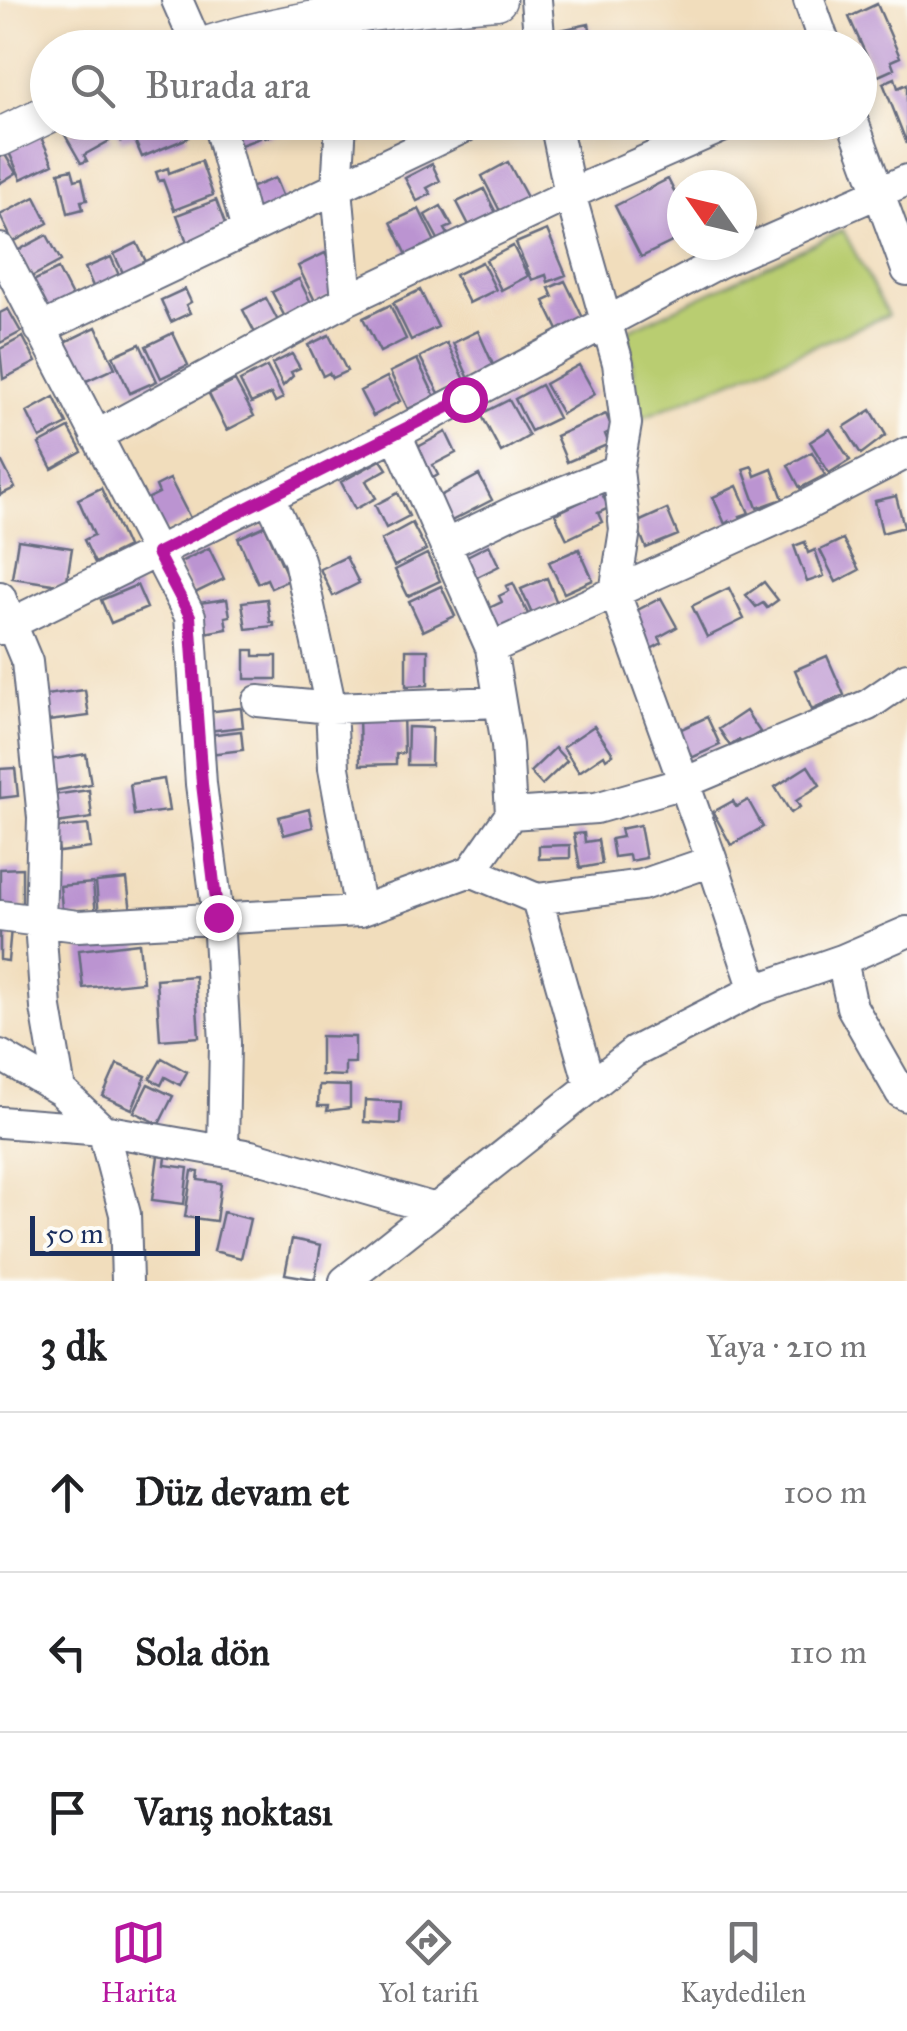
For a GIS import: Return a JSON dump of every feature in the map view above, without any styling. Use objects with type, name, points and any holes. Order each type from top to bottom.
[{"type":"main road","points":[[353,30],[456,2],[497,0]]},
{"type":"main road","points":[[255,30],[307,10],[342,30]]},
{"type":"main road","points":[[0,137],[30,123]]},
{"type":"street","points":[[177,0],[191,30]]},
{"type":"street","points":[[536,0],[538,30]]},
{"type":"street","points":[[810,0],[820,30]]},
{"type":"street","points":[[223,140],[247,230]]},
{"type":"street","points":[[340,140],[337,188],[347,300]]},
{"type":"street","points":[[40,329],[437,140]]},
{"type":"street","points":[[559,140],[570,194],[609,322],[626,424],[618,470],[625,530],[615,592],[755,990]]},
{"type":"street","points":[[96,436],[347,300],[692,140]]},
{"type":"street","points":[[864,140],[893,186],[906,264]]},
{"type":"street","points":[[60,1090],[46,1008],[40,922],[42,818],[26,662],[4,616],[157,553],[396,434],[718,263],[893,186]]},
{"type":"street","points":[[1,252],[190,616],[226,1043],[223,1152]]},
{"type":"street","points":[[0,916],[78,926],[360,911],[471,871],[511,814],[507,745],[491,648],[396,434]]},
{"type":"street","points":[[491,648],[797,510],[907,453]]},
{"type":"street","points":[[445,544],[618,470]]},
{"type":"street","points":[[269,497],[299,560],[331,708],[334,768],[360,911]]},
{"type":"street","points":[[511,814],[596,808],[684,783],[868,705],[907,678]]},
{"type":"street","points":[[258,701],[331,708],[500,702]]},
{"type":"street","points":[[471,871],[536,899],[642,885],[712,861]]},
{"type":"street","points":[[536,899],[590,1085]]},
{"type":"street","points":[[345,1281],[634,1052],[755,990],[907,932]]},
{"type":"street","points":[[842,960],[852,1007],[901,1093],[907,1096]]},
{"type":"street","points":[[0,1055],[60,1090],[103,1130],[126,1214],[128,1281]]},
{"type":"street","points":[[0,1122],[103,1130],[251,1156],[436,1210]]},
{"type":"green space","points":[[843,230],[888,315],[639,419],[627,331]]},
{"type":"building","points":[[877,4],[900,57],[891,61],[894,69],[877,77],[877,30],[855,30],[849,17]]},
{"type":"building","points":[[589,24],[590,30],[560,30]]},
{"type":"building","points":[[895,78],[898,88],[907,84],[907,144],[883,83]]},
{"type":"building","points":[[30,140],[42,140],[53,164],[21,179],[8,150]]},
{"type":"building","points":[[68,140],[111,140],[84,155],[87,161],[81,163]]},
{"type":"building","points":[[135,140],[183,140],[142,157]]},
{"type":"building","points":[[227,140],[255,140],[230,149]]},
{"type":"building","points":[[4,153],[16,173],[0,183],[0,155]]},
{"type":"building","points":[[201,161],[213,195],[174,210],[156,172],[168,168],[169,173]]},
{"type":"building","points":[[508,162],[528,199],[501,213],[482,176]]},
{"type":"building","points":[[432,164],[440,181],[427,188],[431,194],[417,201],[405,178]]},
{"type":"building","points":[[72,169],[75,180],[82,178],[87,200],[81,201],[83,209],[68,213],[59,172]]},
{"type":"building","points":[[275,178],[286,205],[257,217],[245,190]]},
{"type":"building","points":[[667,180],[667,244],[641,257],[615,206]]},
{"type":"building","points":[[484,189],[496,213],[470,227],[457,202]]},
{"type":"building","points":[[35,197],[48,223],[13,242],[0,215]]},
{"type":"building","points":[[216,200],[227,229],[188,245],[177,215]]},
{"type":"building","points":[[441,206],[452,226],[445,229],[449,236],[439,241],[425,215]]},
{"type":"building","points":[[419,209],[436,244],[408,257],[391,222]]},
{"type":"building","points":[[547,230],[566,275],[548,282],[546,275],[532,280],[516,243]]},
{"type":"building","points":[[47,235],[61,261],[31,277],[17,251]]},
{"type":"building","points":[[137,243],[149,268],[126,279],[114,254]]},
{"type":"building","points":[[513,246],[528,276],[501,290],[486,260]]},
{"type":"building","points":[[325,253],[343,290],[316,303],[298,266]]},
{"type":"building","points":[[111,257],[121,280],[95,291],[85,268]]},
{"type":"building","points":[[482,262],[496,290],[469,303],[455,275]]},
{"type":"building","points":[[58,269],[75,302],[50,314],[33,281]]},
{"type":"building","points":[[299,279],[312,305],[286,319],[272,292]]},
{"type":"building","points":[[565,281],[584,320],[559,332],[544,301],[553,297],[549,288]]},
{"type":"building","points":[[185,289],[191,302],[186,305],[190,313],[171,322],[161,300]]},
{"type":"building","points":[[420,290],[438,327],[411,340],[393,303]]},
{"type":"building","points":[[266,298],[278,321],[255,333],[243,310]]},
{"type":"building","points":[[390,305],[406,339],[380,352],[363,318]]},
{"type":"building","points":[[8,309],[21,332],[0,343],[0,313]]},
{"type":"building","points":[[96,327],[115,368],[84,382],[65,342]]},
{"type":"building","points":[[478,331],[494,367],[469,379],[453,343]]},
{"type":"building","points":[[173,333],[188,365],[161,378],[146,346]]},
{"type":"building","points":[[329,335],[347,371],[332,378],[329,373],[323,376],[308,345]]},
{"type":"building","points":[[23,337],[36,362],[3,379],[0,349]]},
{"type":"building","points":[[447,343],[465,380],[439,393],[420,357]]},
{"type":"building","points":[[140,344],[157,381],[130,393],[113,356]]},
{"type":"building","points":[[292,354],[300,368],[291,372],[293,376],[283,386],[272,364]]},
{"type":"building","points":[[417,359],[435,397],[408,409],[390,372]]},
{"type":"building","points":[[579,365],[595,394],[562,414],[545,384]]},
{"type":"building","points":[[267,367],[283,398],[275,402],[271,394],[251,403],[240,381]]},
{"type":"building","points":[[387,377],[400,401],[373,416],[360,391]]},
{"type":"building","points":[[235,381],[254,416],[227,430],[209,394]]},
{"type":"building","points":[[541,385],[558,418],[531,431],[515,399]]},
{"type":"building","points":[[54,397],[67,424],[40,438],[27,412]]},
{"type":"building","points":[[509,400],[529,436],[501,452],[481,414]]},
{"type":"building","points":[[871,410],[886,435],[861,454],[844,427]]},
{"type":"building","points":[[606,414],[613,430],[605,434],[609,444],[567,462],[556,436]]},
{"type":"building","points":[[69,428],[82,452],[52,469],[39,444]]},
{"type":"building","points":[[830,429],[850,460],[829,473],[810,442]]},
{"type":"building","points":[[446,432],[456,453],[433,465],[438,475],[433,478],[418,447]]},
{"type":"building","points":[[812,452],[825,475],[800,488],[788,465]]},
{"type":"building","points":[[0,458],[15,488],[0,495]]},
{"type":"building","points":[[381,460],[387,469],[366,481],[376,498],[355,509],[341,482]]},
{"type":"building","points":[[752,466],[755,476],[772,469],[783,499],[757,508],[743,469]]},
{"type":"building","points":[[479,475],[492,500],[451,521],[438,497]]},
{"type":"building","points":[[170,479],[190,518],[162,532],[145,500],[159,493],[156,486]]},
{"type":"building","points":[[737,486],[749,513],[740,516],[743,522],[732,526],[729,521],[725,524],[713,497]]},
{"type":"building","points":[[101,488],[127,547],[95,563],[84,540],[94,535],[78,499]]},
{"type":"building","points":[[601,492],[609,508],[598,513],[602,522],[567,539],[555,514]]},
{"type":"building","points":[[398,493],[409,516],[386,528],[375,505]]},
{"type":"building","points":[[896,496],[904,527],[882,533],[875,501]]},
{"type":"building","points":[[667,509],[678,535],[646,548],[636,523]]},
{"type":"building","points":[[412,523],[426,550],[394,566],[381,540]]},
{"type":"building","points":[[265,526],[289,580],[271,588],[267,579],[258,583],[238,538]]},
{"type":"building","points":[[843,539],[859,570],[836,582],[820,550]]},
{"type":"building","points":[[18,540],[72,548],[66,586],[12,578]]},
{"type":"building","points":[[805,542],[808,553],[815,550],[824,576],[807,582],[794,546]]},
{"type":"building","points":[[489,545],[499,566],[475,578],[465,557]]},
{"type":"building","points":[[209,548],[224,579],[193,594],[178,563]]},
{"type":"building","points":[[579,549],[593,580],[564,593],[549,562]]},
{"type":"building","points":[[427,554],[440,581],[408,596],[395,570]]},
{"type":"building","points":[[346,557],[359,583],[333,596],[320,569]]},
{"type":"building","points":[[547,578],[557,603],[532,614],[521,589]]},
{"type":"building","points":[[764,582],[778,600],[767,608],[763,603],[756,607],[746,595]]},
{"type":"building","points":[[513,583],[529,616],[500,630],[489,608],[502,602],[499,596],[509,591],[506,586]]},
{"type":"building","points":[[137,585],[147,608],[111,623],[101,600]]},
{"type":"building","points":[[441,586],[455,616],[423,631],[409,601]]},
{"type":"building","points":[[729,588],[744,619],[707,637],[692,606]]},
{"type":"building","points":[[661,598],[677,627],[659,637],[662,643],[647,651],[628,615]]},
{"type":"building","points":[[227,599],[227,629],[204,633],[199,603]]},
{"type":"building","points":[[267,599],[274,626],[246,629],[242,602]]},
{"type":"building","points":[[245,650],[254,650],[254,656],[277,656],[277,679],[245,679]]},
{"type":"building","points":[[406,650],[428,650],[428,685],[406,686]]},
{"type":"building","points":[[827,656],[844,695],[812,710],[795,670]]},
{"type":"building","points":[[85,690],[89,716],[48,721],[45,695]]},
{"type":"building","points":[[241,708],[243,727],[207,731],[206,712]]},
{"type":"building","points":[[403,711],[404,753],[396,754],[396,764],[360,765],[359,712]]},
{"type":"building","points":[[746,711],[760,732],[742,744],[739,740],[730,746],[719,729]]},
{"type":"building","points":[[707,717],[720,745],[689,759],[677,731]]},
{"type":"building","points":[[594,726],[613,754],[606,759],[604,755],[579,772],[563,747]]},
{"type":"building","points":[[408,727],[432,728],[431,765],[407,765]]},
{"type":"building","points":[[241,731],[243,750],[209,754],[207,735]]},
{"type":"building","points":[[555,748],[567,761],[542,785],[530,772]]},
{"type":"building","points":[[86,754],[91,784],[54,791],[49,760]]},
{"type":"building","points":[[808,766],[820,785],[796,801],[800,807],[791,813],[775,787]]},
{"type":"building","points":[[15,768],[18,796],[0,798],[0,769]]},
{"type":"building","points":[[164,779],[169,811],[134,815],[130,784]]},
{"type":"building","points":[[89,790],[92,818],[56,823],[53,795]]},
{"type":"building","points":[[748,800],[763,827],[731,845],[713,812],[733,801],[736,807]]},
{"type":"building","points":[[309,809],[313,827],[284,835],[279,817]]},
{"type":"building","points":[[88,825],[91,848],[59,852],[56,828]]},
{"type":"building","points":[[640,825],[646,858],[630,861],[629,855],[614,857],[611,839],[622,837],[620,829]]},
{"type":"building","points":[[584,833],[585,842],[598,840],[602,864],[580,868],[574,834]]},
{"type":"building","points":[[570,845],[570,858],[539,859],[539,846]]},
{"type":"building","points":[[22,868],[22,909],[0,910],[0,869]]},
{"type":"building","points":[[127,879],[131,912],[99,916],[96,882]]},
{"type":"building","points":[[93,883],[96,916],[63,919],[60,886]]},
{"type":"building","points":[[0,927],[11,928],[8,961],[0,960]]},
{"type":"building","points":[[139,943],[143,982],[83,988],[79,950]]},
{"type":"building","points":[[195,976],[199,1037],[160,1040],[156,979]]},
{"type":"building","points":[[321,1036],[355,1037],[355,1063],[345,1063],[345,1076],[321,1075]]},
{"type":"building","points":[[162,1058],[187,1072],[180,1085],[165,1077],[161,1085],[150,1079]]},
{"type":"building","points":[[117,1064],[146,1076],[132,1109],[103,1096]]},
{"type":"building","points":[[148,1084],[173,1096],[159,1124],[134,1112]]},
{"type":"building","points":[[319,1085],[350,1086],[350,1108],[327,1111],[328,1106],[318,1106]]},
{"type":"building","points":[[365,1100],[401,1102],[400,1124],[364,1122]]},
{"type":"building","points":[[158,1156],[166,1157],[165,1165],[188,1168],[184,1204],[152,1200]]},
{"type":"building","points":[[192,1171],[199,1172],[198,1180],[221,1183],[216,1221],[185,1217]]},
{"type":"building","points":[[223,1212],[250,1219],[241,1258],[214,1251]]},
{"type":"building","points":[[292,1239],[321,1245],[315,1279],[285,1274]]},
{"type":"route","points":[[218,917],[202,784],[190,616],[157,553],[464,399]]}]
